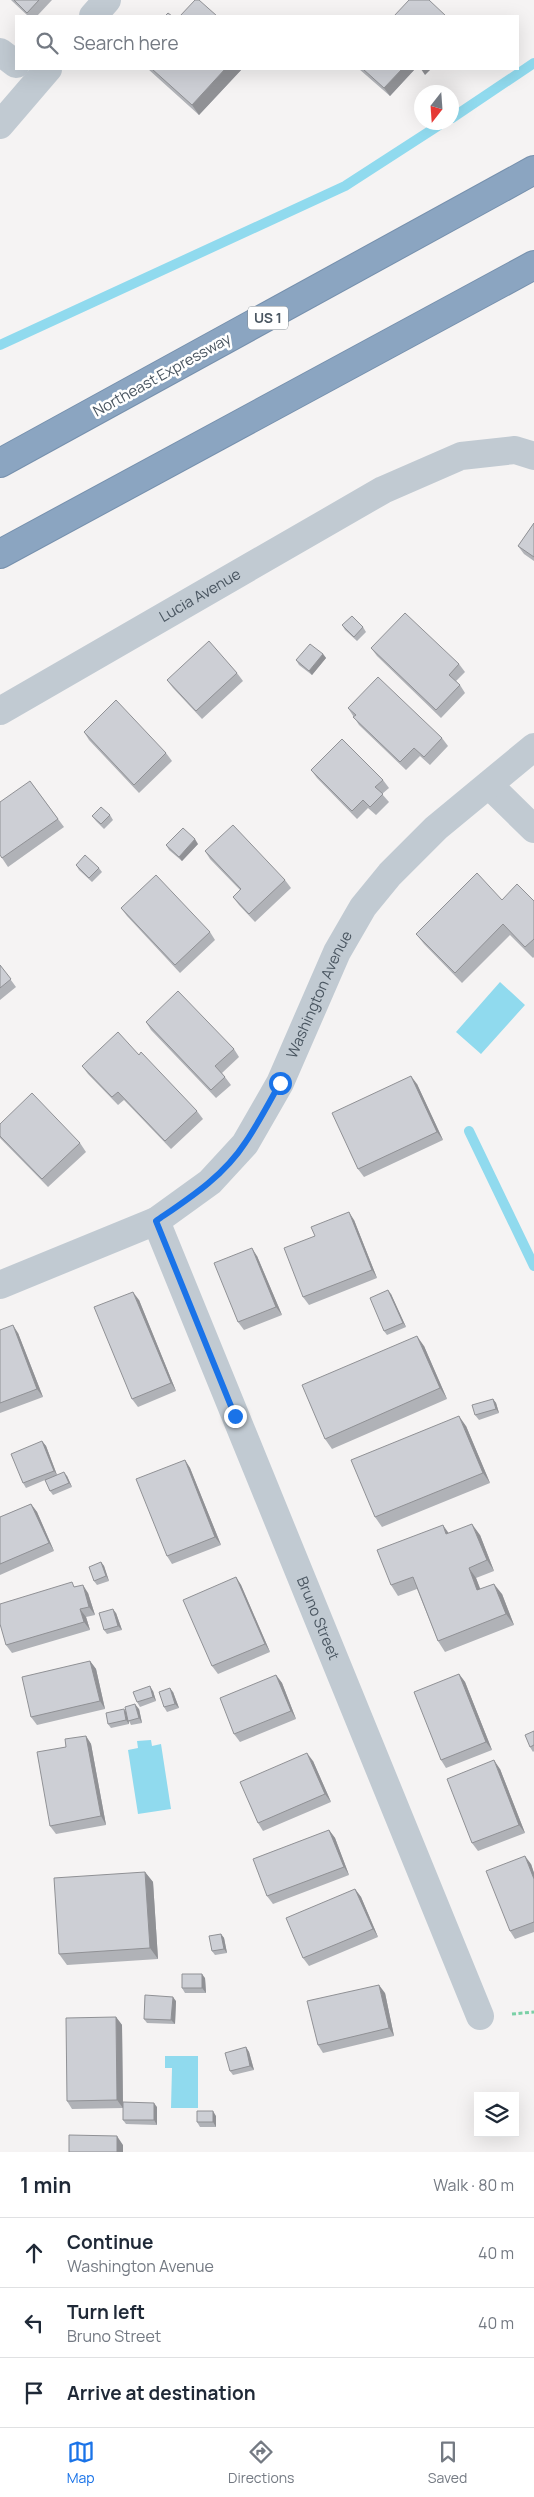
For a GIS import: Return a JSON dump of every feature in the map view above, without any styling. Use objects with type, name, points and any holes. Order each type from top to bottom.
[{"type":"highway","name":"Northeast Expressway","points":[[0,463],[534,170]]},
{"type":"highway","points":[[0,554],[534,264]]},
{"type":"street","points":[[94,15],[108,0]]},
{"type":"street","points":[[0,52],[15,63]]},
{"type":"street","points":[[0,125],[37,72]]},
{"type":"street","name":"Lucia Avenue","points":[[0,712],[383,490],[461,456],[515,450],[534,456]]},
{"type":"street","name":"Washington Avenue","points":[[0,1285],[156,1221],[210,1182],[245,1144],[280,1083],[337,952],[363,907],[390,874],[436,828],[534,747]]},
{"type":"street","points":[[489,785],[534,829]]},
{"type":"street","name":"Bruno Street","points":[[156,1221],[480,2016]]},
{"type":"water","points":[[500,982],[525,1005],[481,1054],[456,1032]]},
{"type":"water","points":[[151,1740],[152,1746],[161,1744],[171,1809],[138,1814],[128,1750],[138,1748],[137,1741]]},
{"type":"water","points":[[165,2056],[198,2056],[198,2108],[171,2108],[172,2068],[165,2068]]},
{"type":"building","points":[[14,0],[39,0],[27,13]]},
{"type":"building","points":[[195,0],[199,0],[216,15],[181,15]]},
{"type":"building","points":[[409,0],[429,0],[445,15],[395,15]]},
{"type":"building","points":[[153,70],[224,70],[192,105]]},
{"type":"building","points":[[364,70],[401,70],[384,88]]},
{"type":"building","points":[[534,523],[534,557],[518,546]]},
{"type":"building","points":[[405,613],[459,664],[449,675],[460,685],[436,710],[371,648]]},
{"type":"building","points":[[352,616],[363,627],[354,637],[342,625]]},
{"type":"building","points":[[209,641],[237,673],[196,711],[167,680]]},
{"type":"building","points":[[310,644],[323,654],[309,671],[296,660]]},
{"type":"building","points":[[378,677],[442,738],[424,757],[414,748],[400,762],[353,717],[356,715],[348,708]]},
{"type":"building","points":[[116,700],[166,753],[134,785],[84,732]]},
{"type":"building","points":[[342,739],[383,780],[375,787],[383,794],[370,807],[363,800],[352,811],[311,770]]},
{"type":"building","points":[[30,781],[58,819],[2,858],[0,855],[0,802]]},
{"type":"building","points":[[101,807],[110,815],[101,824],[92,816]]},
{"type":"building","points":[[233,825],[285,880],[249,914],[233,897],[241,889],[205,851]]},
{"type":"building","points":[[183,828],[195,839],[179,857],[166,845]]},
{"type":"building","points":[[85,855],[99,868],[89,878],[76,865]]},
{"type":"building","points":[[477,873],[502,900],[517,884],[534,901],[534,939],[525,947],[503,924],[455,973],[416,934]]},
{"type":"building","points":[[156,875],[210,932],[175,965],[121,908]]},
{"type":"building","points":[[0,965],[11,979],[0,988]]},
{"type":"building","points":[[178,991],[234,1049],[215,1066],[225,1077],[211,1090],[146,1022]]},
{"type":"building","points":[[118,1032],[139,1055],[141,1052],[197,1111],[165,1141],[118,1092],[112,1097],[82,1066]]},
{"type":"building","points":[[411,1076],[437,1132],[358,1169],[332,1113]]},
{"type":"building","points":[[32,1093],[80,1143],[42,1179],[0,1136],[0,1124]]},
{"type":"building","points":[[349,1212],[372,1270],[303,1297],[284,1248],[315,1236],[311,1227]]},
{"type":"building","points":[[252,1248],[276,1307],[238,1322],[214,1263]]},
{"type":"building","points":[[388,1290],[403,1323],[384,1331],[370,1298]]},
{"type":"building","points":[[133,1292],[171,1383],[132,1399],[94,1307]]},
{"type":"building","points":[[13,1325],[37,1389],[0,1403],[0,1330]]},
{"type":"building","points":[[417,1336],[440,1388],[325,1439],[302,1385]]},
{"type":"building","points":[[493,1399],[496,1409],[475,1415],[472,1405]]},
{"type":"building","points":[[459,1416],[483,1473],[375,1517],[351,1460]]},
{"type":"building","points":[[42,1441],[54,1471],[23,1483],[11,1454]]},
{"type":"building","points":[[185,1460],[215,1537],[167,1556],[136,1479]]},
{"type":"building","points":[[64,1472],[69,1483],[50,1491],[45,1480]]},
{"type":"building","points":[[31,1504],[49,1543],[0,1564],[0,1517]]},
{"type":"building","points":[[472,1524],[487,1560],[469,1568],[477,1590],[494,1584],[506,1614],[438,1641],[413,1577],[391,1585],[377,1550],[443,1525],[446,1534]]},
{"type":"building","points":[[101,1562],[106,1576],[94,1581],[89,1567]]},
{"type":"building","points":[[236,1577],[265,1644],[212,1666],[183,1600]]},
{"type":"building","points":[[72,1582],[74,1587],[83,1585],[89,1607],[80,1609],[84,1622],[6,1645],[0,1624],[0,1604]]},
{"type":"building","points":[[113,1609],[118,1626],[104,1630],[99,1613]]},
{"type":"building","points":[[90,1661],[100,1701],[31,1717],[22,1677]]},
{"type":"building","points":[[459,1674],[486,1742],[441,1760],[414,1692]]},
{"type":"building","points":[[276,1675],[291,1711],[234,1734],[220,1698]]},
{"type":"building","points":[[150,1686],[153,1697],[137,1702],[133,1692]]},
{"type":"building","points":[[170,1688],[175,1704],[164,1707],[159,1692]]},
{"type":"building","points":[[135,1704],[139,1718],[128,1721],[125,1707]]},
{"type":"building","points":[[124,1709],[126,1720],[108,1724],[106,1713]]},
{"type":"building","points":[[534,1731],[534,1745],[530,1747],[525,1735]]},
{"type":"building","points":[[86,1736],[101,1816],[50,1826],[37,1752],[66,1747],[65,1739]]},
{"type":"building","points":[[307,1753],[325,1794],[258,1823],[240,1782]]},
{"type":"building","points":[[494,1760],[519,1825],[472,1843],[447,1779]]},
{"type":"building","points":[[329,1830],[344,1867],[267,1896],[253,1859]]},
{"type":"building","points":[[525,1856],[534,1879],[534,1922],[510,1931],[486,1871]]},
{"type":"building","points":[[145,1872],[150,1948],[59,1954],[54,1878]]},
{"type":"building","points":[[355,1889],[373,1929],[303,1958],[286,1918]]},
{"type":"building","points":[[221,1934],[224,1949],[212,1951],[209,1936]]},
{"type":"building","points":[[182,1974],[202,1974],[202,1988],[182,1988]]},
{"type":"building","points":[[379,1985],[389,2028],[318,2045],[307,2001]]},
{"type":"building","points":[[145,1995],[173,1997],[171,2020],[144,2019]]},
{"type":"building","points":[[116,2017],[117,2100],[67,2101],[66,2018]]},
{"type":"building","points":[[246,2047],[250,2066],[230,2071],[225,2053]]},
{"type":"building","points":[[123,2102],[154,2103],[154,2120],[123,2120]]},
{"type":"building","points":[[197,2111],[213,2111],[213,2122],[197,2122]]},
{"type":"building","points":[[69,2135],[117,2136],[117,2152],[69,2152]]},
{"type":"waterway","points":[[459,113],[534,63]]},
{"type":"waterway","points":[[0,345],[345,186],[432,130]]},
{"type":"waterway","points":[[469,1131],[534,1266]]},
{"type":"route","points":[[235,1416],[156,1221],[190,1198],[229,1163],[245,1144],[280,1083]]}]
